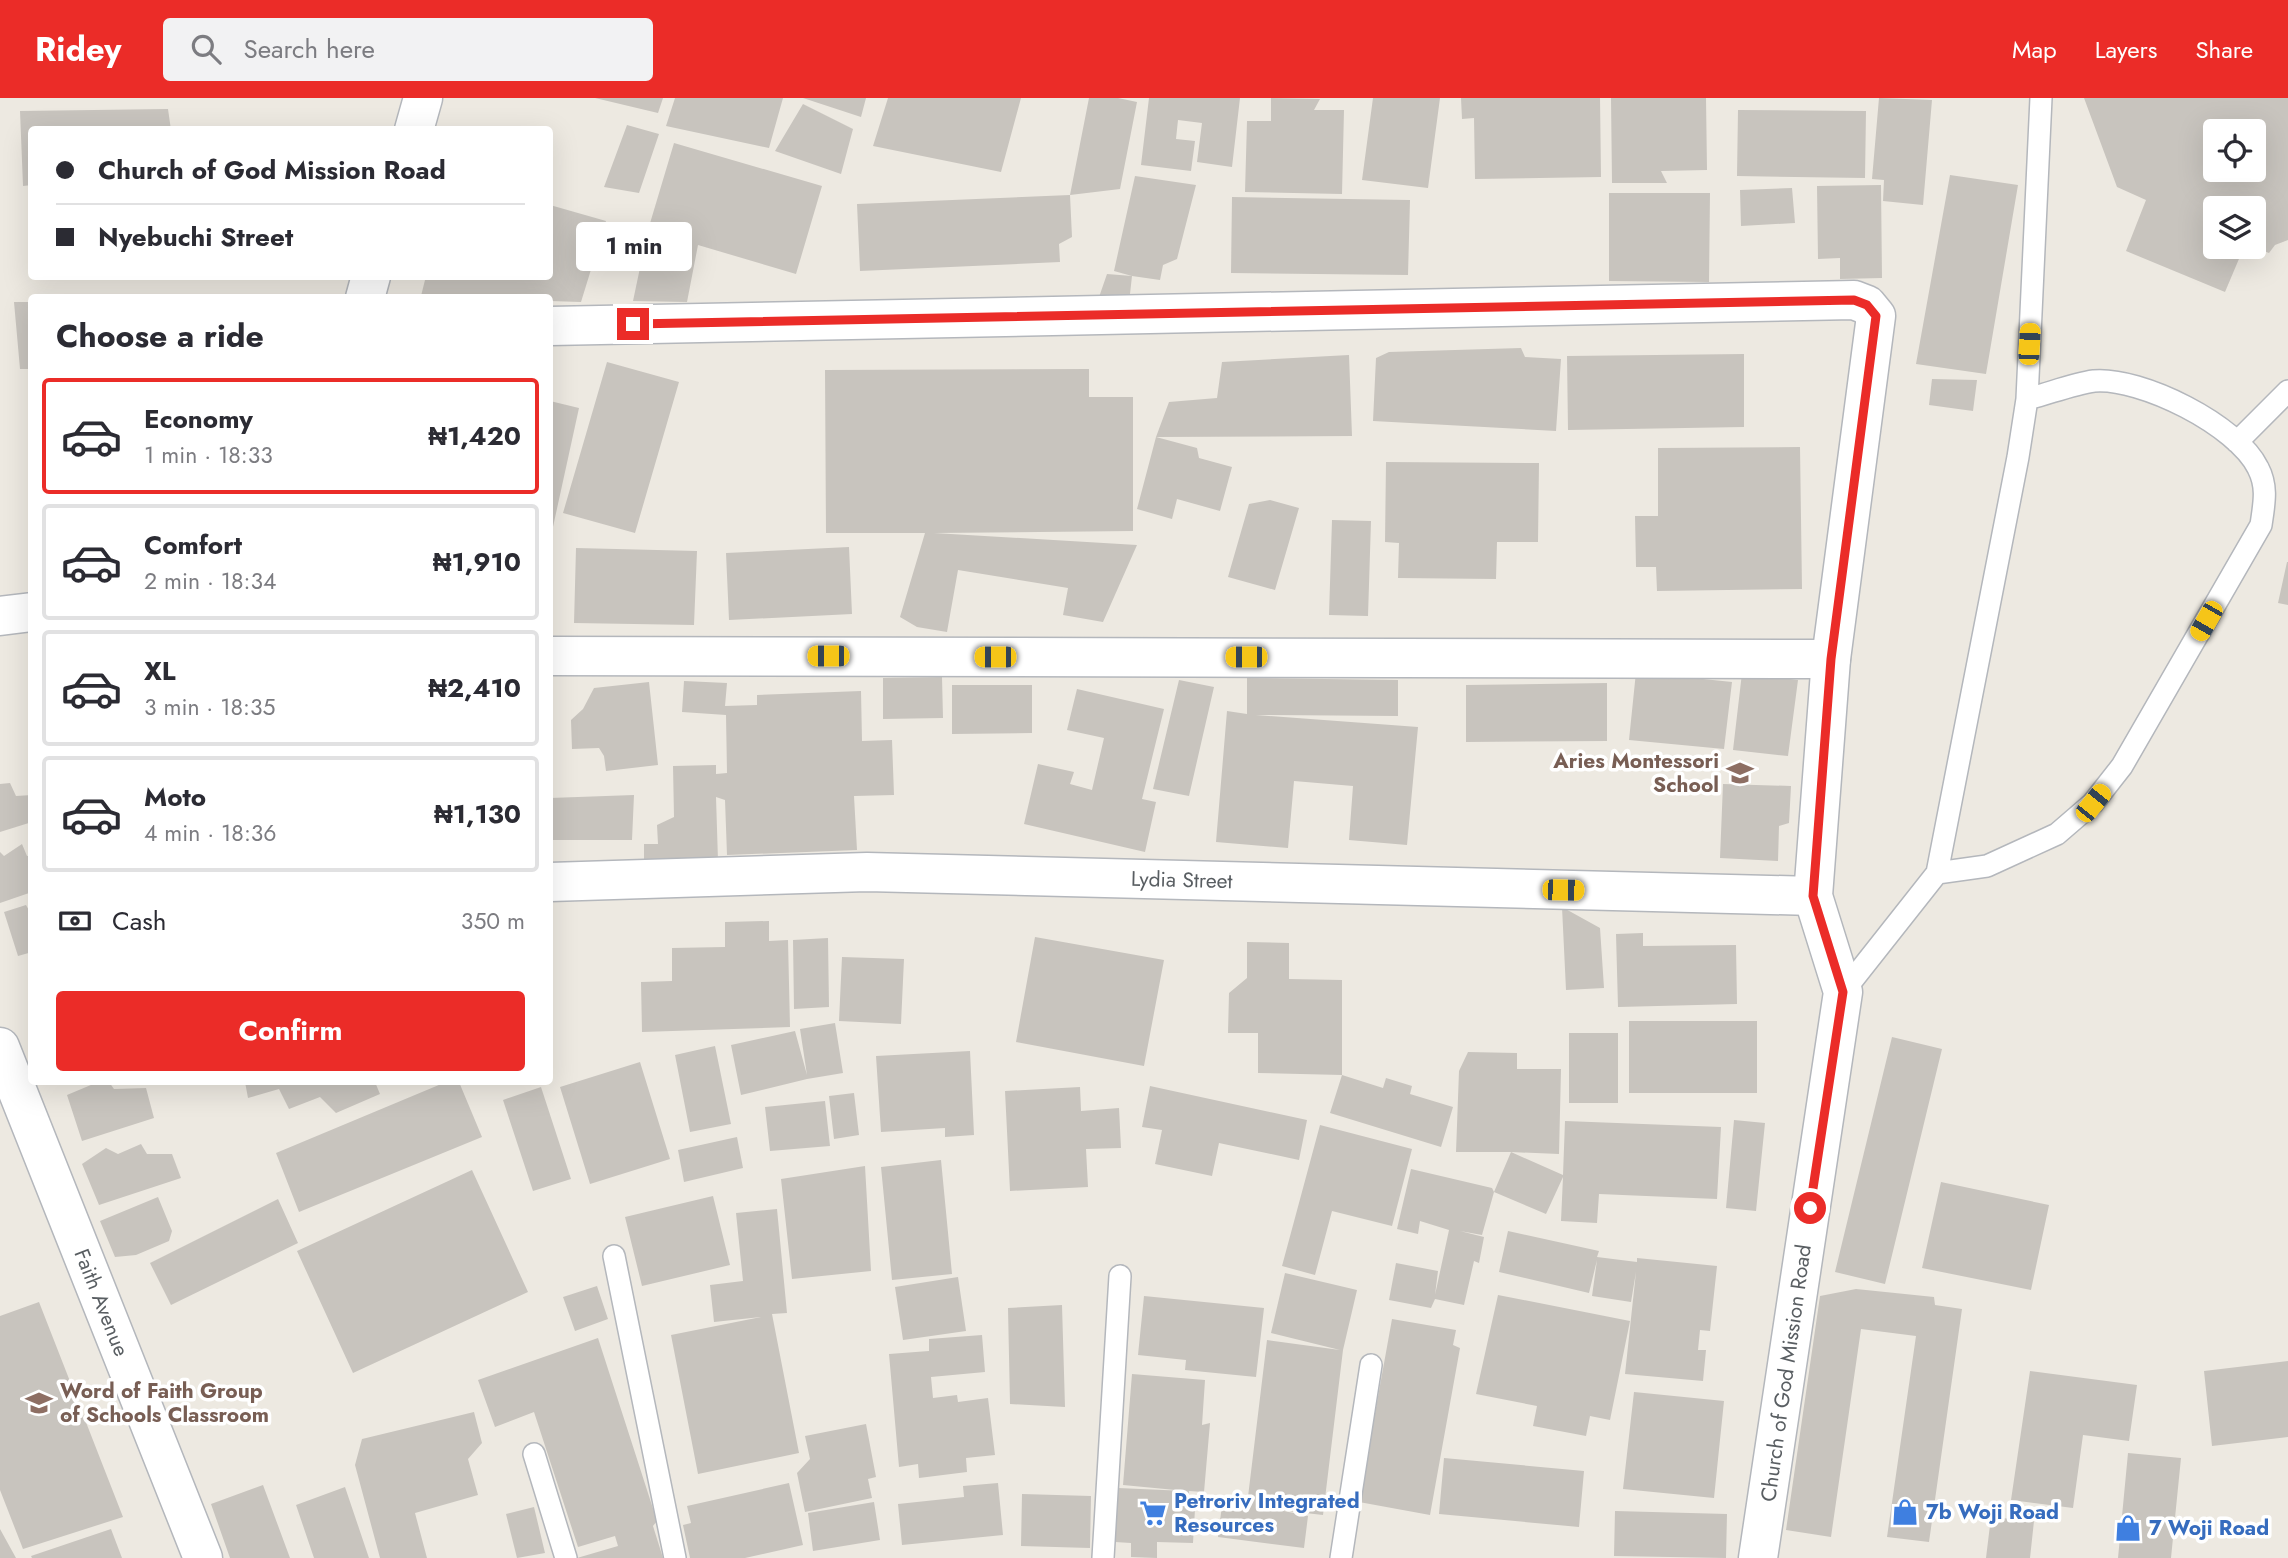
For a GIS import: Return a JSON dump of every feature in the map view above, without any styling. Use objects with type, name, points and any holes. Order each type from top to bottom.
[{"type":"street","points":[[415,126],[423,98]]},
{"type":"street","name":"Church of God Mission Road","points":[[553,326],[1854,300],[1867,305],[1876,316],[1831,659],[1813,896],[1843,992],[1758,1558]]},
{"type":"street","points":[[0,616],[28,612]]},
{"type":"street","points":[[553,656],[1831,659]]},
{"type":"street","name":"Lydia Street","points":[[553,882],[867,872],[1813,896]]},
{"type":"street","name":"Faith Avenue","points":[[0,1048],[202,1558]]},
{"type":"lane","points":[[1843,992],[1937,873],[2018,457],[2026,399],[2041,98]]},
{"type":"lane","points":[[1937,873],[1987,866],[2057,834],[2093,803],[2122,766],[2261,525],[2266,491],[2258,466],[2237,442],[2192,409],[2127,384],[2094,381],[2026,399]]},
{"type":"lane","points":[[2237,442],[2288,391]]},
{"type":"lane","points":[[614,1256],[676,1558]]},
{"type":"lane","points":[[1103,1558],[1120,1276]]},
{"type":"lane","points":[[1341,1558],[1371,1365]]},
{"type":"lane","points":[[534,1454],[566,1558]]},
{"type":"building","points":[[595,98],[663,98],[658,113]]},
{"type":"building","points":[[675,98],[783,98],[769,148],[666,126]]},
{"type":"building","points":[[803,98],[866,98],[861,117]]},
{"type":"building","points":[[888,98],[1021,98],[1001,172],[873,146]]},
{"type":"building","points":[[1089,98],[1118,98],[1137,102],[1120,189],[1070,195]]},
{"type":"building","points":[[1149,98],[1240,98],[1232,167],[1197,162],[1202,123],[1178,120],[1176,139],[1195,141],[1191,171],[1141,165]]},
{"type":"building","points":[[1271,98],[1320,99],[1314,110],[1344,110],[1342,194],[1245,192],[1247,121],[1271,121]]},
{"type":"building","points":[[1373,98],[1440,98],[1428,188],[1362,180]]},
{"type":"building","points":[[1461,98],[1600,98],[1601,177],[1475,179],[1474,118],[1462,119]]},
{"type":"building","points":[[1611,98],[1706,98],[1707,170],[1661,171],[1667,183],[1612,183]]},
{"type":"building","points":[[1879,98],[1932,100],[1923,205],[1883,201],[1884,180],[1872,179]]},
{"type":"building","points":[[2084,98],[2288,98],[2288,240],[2275,245],[2269,253],[2266,252],[2266,196],[2203,196],[2203,259],[2239,259],[2225,292],[2126,251],[2146,200],[2117,187]]},
{"type":"building","points":[[803,104],[853,129],[841,174],[775,151]]},
{"type":"building","points":[[168,109],[170,126],[28,126],[28,185],[23,186],[20,111]]},
{"type":"building","points":[[1738,110],[1866,111],[1865,178],[1737,176]]},
{"type":"building","points":[[627,125],[659,134],[639,193],[604,187]]},
{"type":"building","points":[[674,143],[822,186],[796,274],[698,245],[687,302],[633,301],[648,230]]},
{"type":"building","points":[[1950,175],[2018,185],[1986,374],[1916,364]]},
{"type":"building","points":[[1135,176],[1196,185],[1177,259],[1163,265],[1160,280],[1114,271]]},
{"type":"building","points":[[1881,185],[1882,278],[1840,279],[1840,258],[1818,259],[1817,186]]},
{"type":"building","points":[[1792,188],[1795,223],[1741,226],[1740,190]]},
{"type":"building","points":[[1609,193],[1710,193],[1709,282],[1609,281]]},
{"type":"building","points":[[1070,195],[1072,237],[1059,244],[1060,262],[860,271],[857,204]]},
{"type":"building","points":[[1232,197],[1410,200],[1408,275],[1231,273]]},
{"type":"building","points":[[553,206],[606,221],[581,302],[553,301],[553,294],[422,294],[425,280],[553,280]]},
{"type":"building","points":[[1107,274],[1132,276],[1129,303],[1098,300]]},
{"type":"building","points":[[14,302],[28,302],[28,369],[20,369]]},
{"type":"building","points":[[1521,348],[1525,357],[1561,359],[1556,431],[1373,421],[1376,358],[1389,352]]},
{"type":"building","points":[[1744,354],[1744,427],[1568,430],[1567,356]]},
{"type":"building","points":[[1349,355],[1352,436],[1156,437],[1169,402],[1217,398],[1222,362]]},
{"type":"building","points":[[607,362],[679,382],[635,533],[563,513]]},
{"type":"building","points":[[1089,369],[1089,397],[1133,397],[1133,531],[934,533],[1137,545],[1103,622],[1063,615],[1068,588],[958,570],[947,632],[917,627],[900,617],[925,533],[826,533],[825,370]]},
{"type":"building","points":[[1932,379],[1977,380],[1973,411],[1929,405]]},
{"type":"building","points":[[553,402],[579,408],[553,527]]},
{"type":"building","points":[[1156,437],[1197,448],[1199,458],[1232,467],[1220,511],[1177,499],[1172,519],[1137,509]]},
{"type":"building","points":[[1800,447],[1802,589],[1657,591],[1656,567],[1636,567],[1635,516],[1658,516],[1658,448]]},
{"type":"building","points":[[1386,462],[1539,463],[1538,542],[1497,542],[1496,579],[1398,578],[1399,543],[1385,542]]},
{"type":"building","points":[[1270,500],[1299,508],[1275,590],[1228,577],[1249,504]]},
{"type":"building","points":[[1332,520],[1371,521],[1368,616],[1329,615]]},
{"type":"building","points":[[849,547],[852,614],[729,620],[726,553]]},
{"type":"building","points":[[576,548],[697,551],[694,625],[574,623]]},
{"type":"building","points":[[2288,562],[2288,605],[2278,603]]},
{"type":"building","points":[[1636,672],[1732,682],[1724,749],[1629,740]]},
{"type":"building","points":[[1742,673],[1798,680],[1788,756],[1733,750]]},
{"type":"building","points":[[942,677],[943,718],[883,719],[883,678]]},
{"type":"building","points":[[1247,678],[1398,680],[1398,716],[1256,715],[1418,727],[1407,845],[1349,840],[1353,786],[1294,781],[1288,848],[1216,842],[1227,711],[1247,714]]},
{"type":"building","points":[[1179,680],[1214,687],[1189,796],[1153,789]]},
{"type":"building","points":[[684,681],[727,683],[725,706],[757,705],[757,695],[861,691],[862,741],[892,740],[894,795],[854,796],[857,850],[727,855],[725,800],[716,797],[718,861],[644,863],[644,844],[658,844],[657,825],[674,817],[673,766],[716,765],[716,774],[727,773],[726,715],[682,712]]},
{"type":"building","points":[[649,682],[658,765],[606,771],[604,756],[599,748],[572,749],[571,720],[583,709],[594,688]]},
{"type":"building","points":[[1607,683],[1607,741],[1466,742],[1466,685]]},
{"type":"building","points":[[952,685],[1032,685],[1032,733],[952,734]]},
{"type":"building","points":[[1077,689],[1164,709],[1142,799],[1156,802],[1145,852],[1024,824],[1038,764],[1074,772],[1070,784],[1092,790],[1104,738],[1067,730]]},
{"type":"building","points":[[10,783],[16,796],[28,795],[28,823],[0,832],[0,784]]},
{"type":"building","points":[[1723,784],[1791,786],[1789,823],[1779,826],[1778,861],[1720,858]]},
{"type":"building","points":[[634,795],[632,840],[553,840],[553,798]]},
{"type":"building","points":[[22,844],[28,856],[28,893],[0,903],[0,852],[4,856]]},
{"type":"building","points":[[26,905],[28,953],[18,956],[4,912]]},
{"type":"building","points":[[1562,907],[1600,928],[1604,988],[1566,990]]},
{"type":"building","points":[[769,921],[769,941],[788,940],[790,1027],[642,1032],[641,982],[672,981],[672,948],[725,947],[725,922]]},
{"type":"building","points":[[1643,933],[1643,946],[1736,945],[1737,1004],[1618,1007],[1616,934]]},
{"type":"building","points":[[1035,937],[1164,960],[1144,1066],[1016,1042]]},
{"type":"building","points":[[828,938],[829,1007],[794,1009],[793,940]]},
{"type":"building","points":[[1247,942],[1289,943],[1289,979],[1342,980],[1342,1075],[1258,1073],[1258,1033],[1228,1033],[1229,993],[1247,978]]},
{"type":"building","points":[[842,957],[904,959],[901,1024],[839,1021]]},
{"type":"building","points":[[1629,1021],[1757,1021],[1757,1093],[1629,1093]]},
{"type":"building","points":[[835,1023],[843,1073],[741,1095],[731,1045],[795,1031],[807,1075],[800,1029]]},
{"type":"building","points":[[1569,1033],[1618,1033],[1618,1103],[1569,1103]]},
{"type":"building","points":[[1892,1037],[1942,1049],[1885,1284],[1835,1272]]},
{"type":"building","points":[[715,1046],[731,1124],[690,1132],[675,1055]]},
{"type":"building","points":[[970,1051],[974,1135],[945,1137],[945,1128],[881,1132],[876,1056]]},
{"type":"building","points":[[1468,1052],[1517,1053],[1517,1069],[1561,1069],[1559,1154],[1456,1152],[1459,1071]]},
{"type":"building","points":[[640,1062],[670,1159],[590,1184],[560,1087]]},
{"type":"building","points":[[1342,1075],[1383,1088],[1386,1078],[1412,1086],[1410,1094],[1453,1107],[1441,1147],[1330,1113]]},
{"type":"building","points":[[91,1085],[111,1085],[114,1089],[146,1088],[154,1118],[82,1141],[67,1095]]},
{"type":"building","points":[[246,1085],[376,1085],[380,1094],[336,1113],[320,1097],[289,1109],[279,1089],[248,1098]]},
{"type":"building","points":[[439,1085],[460,1085],[482,1137],[299,1212],[276,1153]]},
{"type":"building","points":[[1150,1086],[1307,1120],[1299,1160],[1219,1143],[1212,1176],[1155,1164],[1162,1130],[1142,1127]]},
{"type":"building","points":[[541,1087],[571,1179],[533,1191],[503,1100]]},
{"type":"building","points":[[1080,1087],[1081,1111],[1119,1108],[1121,1148],[1086,1149],[1088,1187],[1010,1191],[1005,1091]]},
{"type":"building","points":[[854,1093],[859,1135],[834,1139],[829,1096]]},
{"type":"building","points":[[825,1101],[830,1146],[770,1151],[765,1107]]},
{"type":"building","points":[[1734,1120],[1765,1123],[1756,1211],[1726,1208]]},
{"type":"building","points":[[1565,1121],[1721,1127],[1717,1199],[1599,1194],[1597,1223],[1561,1221],[1563,1177],[1546,1214],[1494,1192],[1511,1152],[1563,1175]]},
{"type":"building","points":[[1320,1125],[1412,1149],[1392,1226],[1332,1211],[1315,1275],[1282,1266]]},
{"type":"building","points":[[737,1137],[743,1168],[684,1182],[678,1150]]},
{"type":"building","points":[[141,1144],[147,1154],[172,1154],[181,1178],[99,1205],[82,1164],[106,1148],[118,1154]]},
{"type":"building","points":[[941,1160],[952,1274],[892,1280],[881,1167]]},
{"type":"building","points":[[865,1166],[871,1271],[792,1279],[781,1179]]},
{"type":"building","points":[[1411,1169],[1492,1188],[1494,1192],[1482,1235],[1460,1231],[1484,1237],[1479,1263],[1474,1261],[1464,1305],[1435,1299],[1431,1308],[1389,1300],[1396,1263],[1438,1271],[1435,1295],[1449,1230],[1420,1221],[1418,1234],[1397,1229]]},
{"type":"building","points":[[472,1170],[528,1292],[353,1373],[297,1251]]},
{"type":"building","points":[[1941,1182],[2049,1205],[2031,1290],[1922,1268]]},
{"type":"building","points":[[713,1196],[730,1265],[642,1286],[625,1217]]},
{"type":"building","points":[[158,1197],[172,1231],[169,1241],[136,1255],[115,1257],[100,1221]]},
{"type":"building","points":[[278,1199],[298,1243],[171,1305],[150,1263]]},
{"type":"building","points":[[777,1209],[787,1313],[772,1314],[799,1453],[698,1474],[671,1335],[761,1317],[714,1322],[710,1285],[743,1281],[736,1213]]},
{"type":"building","points":[[1508,1231],[1599,1251],[1597,1257],[1717,1266],[1710,1331],[1700,1330],[1698,1350],[1706,1350],[1703,1381],[1625,1374],[1636,1272],[1631,1302],[1592,1296],[1597,1260],[1589,1293],[1499,1272]]},
{"type":"building","points":[[1285,1273],[1357,1290],[1343,1350],[1323,1515],[1279,1510],[1308,1516],[1304,1548],[1218,1537],[1222,1505],[1247,1505],[1267,1340],[1340,1350],[1271,1333]]},
{"type":"building","points":[[958,1277],[966,1331],[903,1340],[895,1287]]},
{"type":"building","points":[[597,1286],[608,1319],[575,1331],[563,1297]]},
{"type":"building","points":[[1856,1289],[1934,1297],[1935,1305],[1962,1309],[1929,1542],[1887,1537],[1916,1336],[1861,1329],[1831,1537],[1786,1530],[1820,1296]]},
{"type":"building","points":[[1498,1295],[1630,1321],[1610,1420],[1590,1416],[1586,1436],[1533,1426],[1537,1406],[1476,1394]]},
{"type":"building","points":[[1144,1296],[1264,1308],[1256,1377],[1185,1370],[1186,1360],[1138,1355]]},
{"type":"building","name":"Word of Faith Group of Schools Classroom","points":[[39,1302],[123,1517],[23,1549],[0,1490],[0,1316]]},
{"type":"building","points":[[1062,1305],[1065,1407],[1010,1404],[1008,1308]]},
{"type":"building","points":[[1392,1319],[1456,1330],[1453,1345],[1460,1348],[1430,1515],[1359,1502]]},
{"type":"building","points":[[982,1335],[985,1372],[931,1377],[933,1398],[957,1395],[958,1402],[988,1398],[995,1455],[966,1458],[967,1472],[919,1478],[918,1464],[899,1467],[889,1354],[929,1351],[929,1339]]},
{"type":"building","points":[[598,1338],[657,1521],[653,1526],[663,1558],[577,1558],[618,1546],[615,1536],[578,1547],[534,1412],[495,1427],[478,1380]]},
{"type":"building","points":[[2288,1361],[2288,1437],[2212,1446],[2204,1371]]},
{"type":"building","points":[[2030,1371],[2137,1385],[2129,1441],[2083,1435],[2073,1508],[2011,1500]]},
{"type":"building","points":[[1132,1374],[1205,1380],[1202,1425],[1210,1423],[1204,1492],[1189,1491],[1188,1506],[1195,1509],[1193,1543],[1157,1542],[1157,1558],[1131,1557],[1131,1543],[1115,1542],[1118,1488],[1186,1491],[1123,1485]]},
{"type":"building","points":[[1634,1392],[1724,1401],[1714,1498],[1623,1489]]},
{"type":"building","points":[[474,1412],[482,1443],[468,1459],[478,1495],[415,1513],[427,1558],[380,1558],[355,1465],[362,1439]]},
{"type":"building","points":[[866,1424],[876,1477],[868,1479],[872,1498],[805,1512],[797,1473],[810,1459],[805,1436]]},
{"type":"building","points":[[2128,1453],[2181,1458],[2171,1558],[2118,1558]]},
{"type":"building","points":[[1444,1458],[1584,1471],[1579,1527],[1439,1514]]},
{"type":"building","points":[[789,1483],[803,1545],[745,1558],[690,1558],[683,1525],[691,1523],[687,1506]]},
{"type":"building","points":[[998,1483],[1003,1535],[902,1545],[898,1504],[964,1497],[963,1486]]},
{"type":"building","points":[[263,1485],[290,1558],[230,1558],[211,1504]]},
{"type":"building","points":[[345,1487],[369,1558],[314,1558],[296,1505]]},
{"type":"building","points":[[1022,1494],[1091,1496],[1090,1548],[1021,1546]]},
{"type":"building","points":[[874,1502],[880,1540],[813,1551],[808,1513]]},
{"type":"building","points":[[534,1507],[545,1553],[517,1558],[506,1514]]},
{"type":"building","points":[[1615,1511],[1727,1514],[1726,1558],[1614,1556]]},
{"type":"building","points":[[1991,1517],[2034,1521],[2030,1558],[1986,1558]]},
{"type":"building","points":[[0,1529],[16,1558],[0,1558]]},
{"type":"building","points":[[111,1529],[122,1558],[31,1556]]},
{"type":"place","name":"Aries Montessori School","points":[[1740,773]]},
{"type":"place","name":"Word of Faith Group of Schools Classroom","points":[[39,1403]]},
{"type":"place","name":"7b Woji Road","points":[[1905,1512]]},
{"type":"place","name":"Petroriv Integrated Resources","points":[[1153,1513]]},
{"type":"place","name":"7 Woji Road","points":[[2128,1528]]},
{"type":"route","points":[[633,324],[1854,300],[1867,305],[1876,316],[1831,659],[1813,896],[1843,992],[1810,1208]]}]
